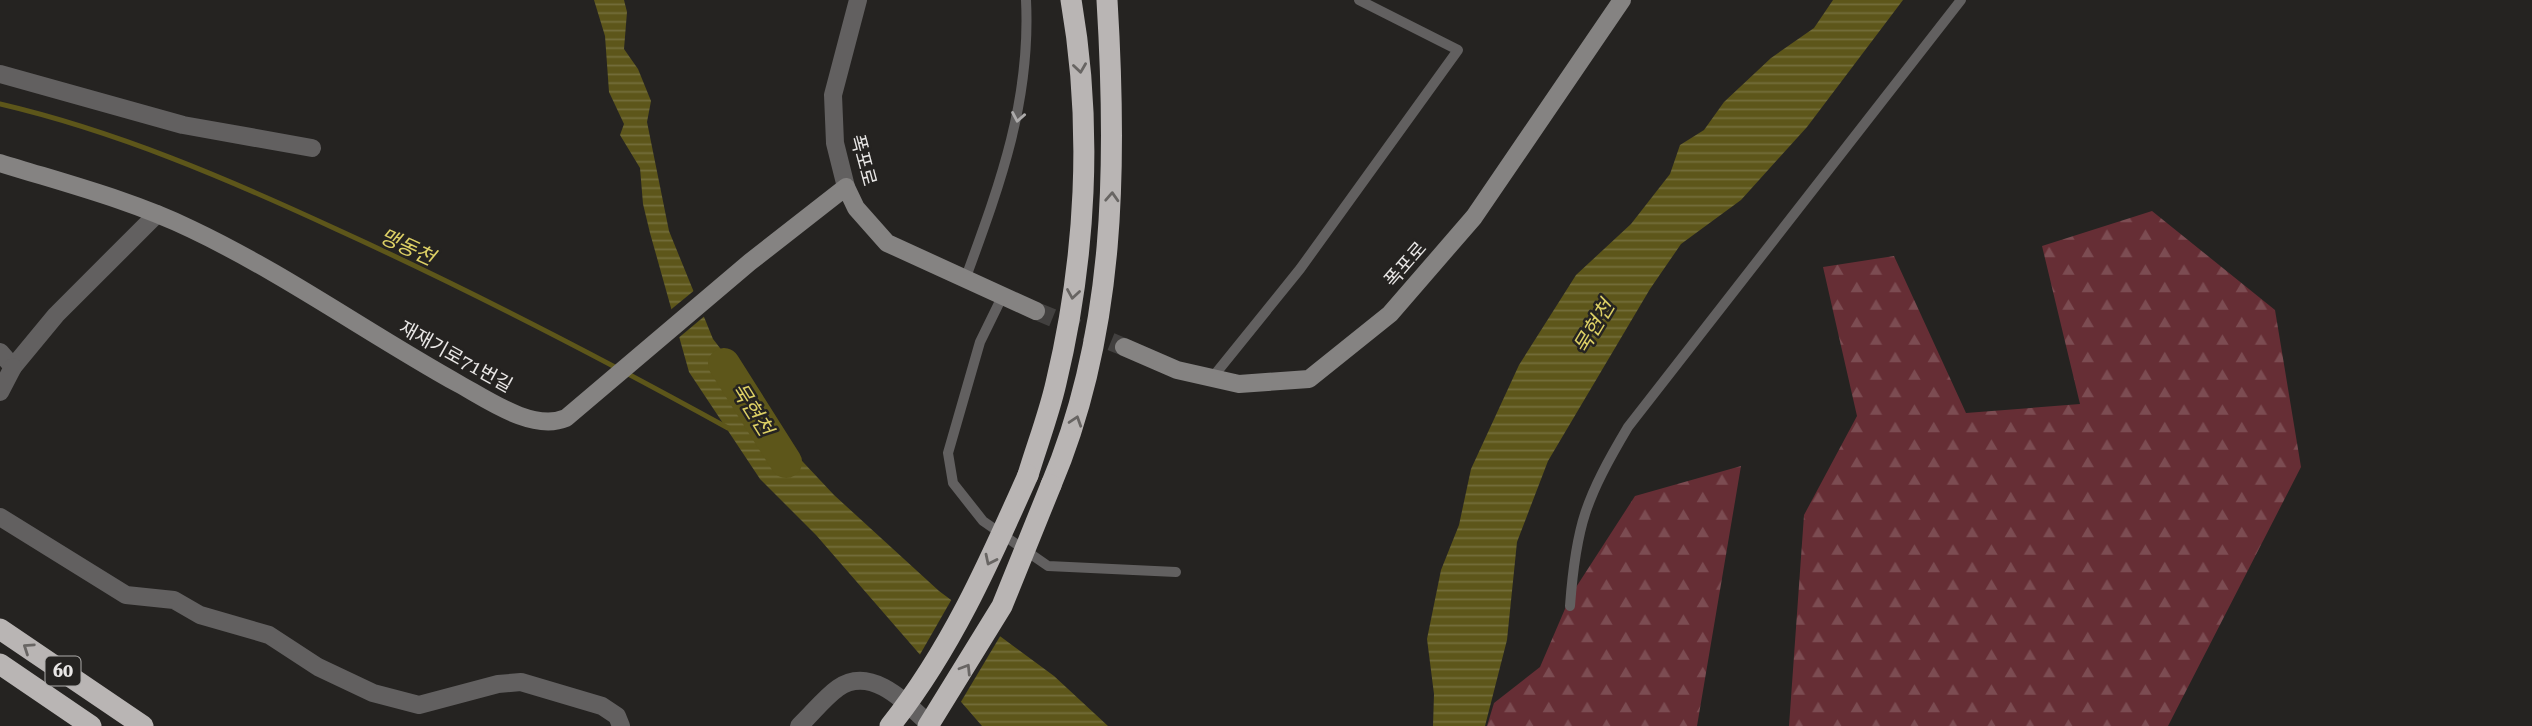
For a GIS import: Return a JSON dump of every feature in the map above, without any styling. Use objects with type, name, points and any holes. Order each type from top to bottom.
[{"type":"highway","points":[[890,726],[956,627],[990,560],[1028,475],[1056,384],[1082,221],[1083,90],[1071,0]]},
{"type":"highway","points":[[929,726],[1002,606],[1083,401],[1109,238],[1113,108],[1107,0]]},
{"type":"highway","name":"60","points":[[0,629],[144,726]]},
{"type":"highway","name":"60","points":[[0,664],[90,726]]},
{"type":"main road","name":"폭포로","points":[[1124,346],[1177,370],[1239,384],[1310,379],[1390,314],[1474,216],[1622,0]]},
{"type":"main road","name":"재재기로71번길","points":[[0,163],[157,214],[191,229],[261,266],[459,384],[542,423],[555,423],[586,402],[750,262],[846,187]]},
{"type":"main road","name":"폭포로","points":[[846,187],[856,208],[887,243],[1036,311]]},
{"type":"street","name":"폭포로","points":[[846,187],[835,143],[833,95],[858,0]]},
{"type":"street","points":[[0,74],[183,125],[312,148]]},
{"type":"street","points":[[0,392],[13,367],[56,315],[157,214]]},
{"type":"street","points":[[0,352],[13,367]]},
{"type":"street","points":[[0,517],[126,595],[174,600],[200,615],[269,635],[318,667],[373,693],[419,705],[498,684],[521,682],[602,706],[617,716],[621,726]]},
{"type":"street","points":[[799,726],[840,687],[860,680],[891,690],[929,726]]},
{"type":"lane","points":[[966,277],[1014,139],[1028,30],[1026,0]]},
{"type":"lane","points":[[1212,378],[1300,269],[1458,50],[1359,0]]},
{"type":"lane","points":[[1570,606],[1574,548],[1582,515],[1595,482],[1628,427],[1961,0]]},
{"type":"lane","points":[[1003,295],[980,342],[948,453],[953,483],[983,521],[1048,566],[1176,572]]},
{"type":"green space","points":[[2152,211],[2275,310],[2301,467],[2168,726],[1789,726],[1804,515],[1857,416],[1823,267],[1894,256],[1966,413],[2080,404],[2042,246]]},
{"type":"green space","points":[[1741,466],[1697,726],[1487,726],[1494,703],[1540,667],[1571,595],[1635,496]]},
{"type":"water","points":[[594,0],[624,0],[627,12],[624,49],[638,69],[651,101],[647,122],[669,231],[713,339],[730,361],[755,421],[788,446],[834,495],[939,591],[1054,676],[1108,726],[982,726],[816,535],[760,479],[689,372],[643,204],[640,168],[620,135],[624,124],[609,92],[605,36]]},
{"type":"water","points":[[1833,0],[1903,0],[1807,127],[1741,200],[1681,244],[1650,289],[1548,461],[1517,542],[1507,640],[1485,726],[1433,726],[1434,694],[1427,639],[1441,570],[1459,525],[1471,469],[1519,365],[1576,275],[1631,224],[1670,174],[1680,145],[1704,130],[1724,102],[1771,58],[1814,28]]},
{"type":"pier","points":[[696,289],[707,314],[676,340],[668,312]]},
{"type":"pier","points":[[953,597],[1002,633],[959,705],[918,658]]},
{"type":"waterway","name":"맹동천","points":[[0,104],[129,142],[295,210],[485,300],[728,428]]},
{"type":"waterway","name":"묵현천","points":[[724,364],[786,462]]},
{"type":"tunnel","points":[[1036,311],[1124,347]]}]
